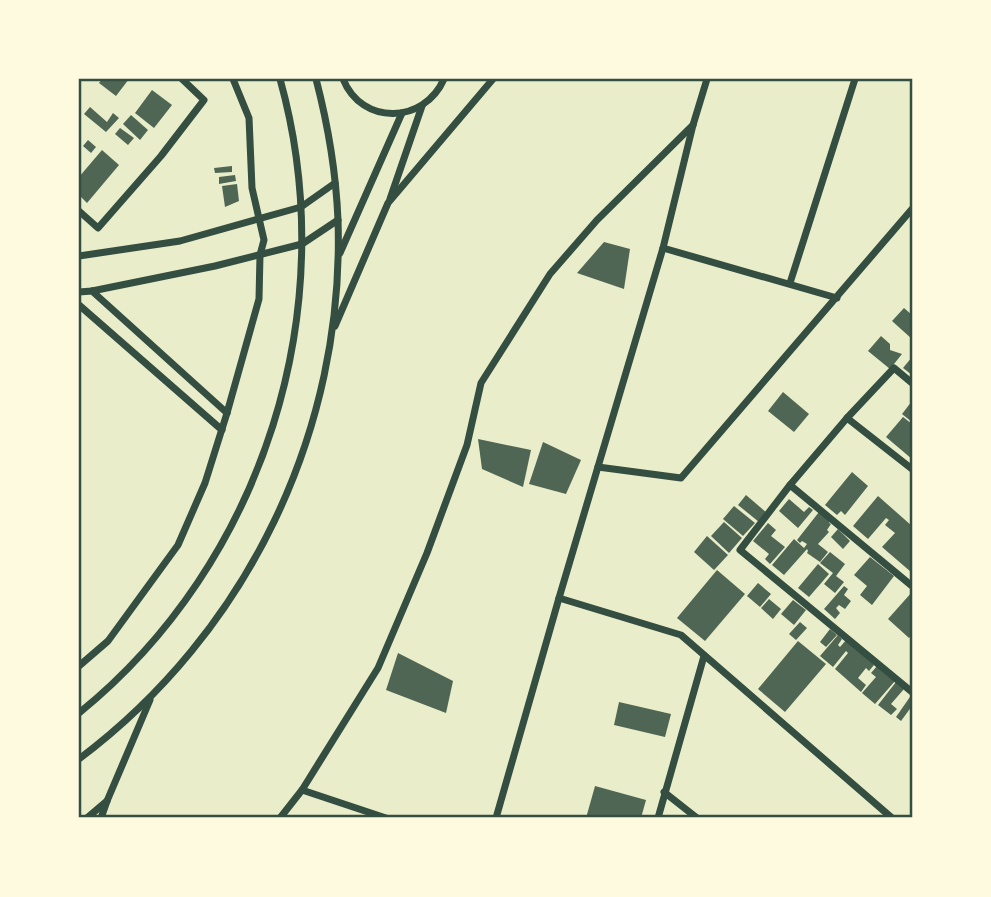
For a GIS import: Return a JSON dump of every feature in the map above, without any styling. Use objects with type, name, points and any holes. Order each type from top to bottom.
[{"type":"street","points":[[79,211],[98,228],[162,156],[204,100],[182,79]]},
{"type":"street","points":[[79,666],[108,641],[178,545],[205,483],[228,413],[259,299],[260,255],[264,240],[252,188],[249,118],[233,79]]},
{"type":"street","points":[[79,713],[120,677],[169,622],[212,562],[247,496],[284,391],[298,318],[302,244],[293,133],[280,79]]},
{"type":"street","points":[[79,759],[152,696],[186,659],[224,610],[280,512],[298,466],[317,406],[332,332],[338,258],[338,220],[331,145],[317,79]]},
{"type":"street","points":[[343,79],[349,91],[364,105],[382,113],[402,113],[422,106],[447,79]]},
{"type":"street","points":[[388,202],[493,79]]},
{"type":"street","points":[[496,818],[663,248],[707,79]]},
{"type":"street","points":[[790,284],[855,79]]},
{"type":"street","points":[[332,332],[388,202],[422,106]]},
{"type":"street","points":[[338,258],[402,113]]},
{"type":"street","points":[[280,818],[302,790],[378,668],[427,553],[467,445],[481,383],[550,274],[597,220],[693,125]]},
{"type":"street","points":[[79,256],[180,242],[301,207],[335,183]]},
{"type":"street","points":[[598,467],[681,478],[912,209]]},
{"type":"street","points":[[79,292],[215,266],[302,244],[338,220]]},
{"type":"street","points":[[663,248],[837,298]]},
{"type":"street","points":[[92,291],[228,413]]},
{"type":"street","points":[[79,305],[222,430]]},
{"type":"street","points":[[912,383],[894,368],[790,485],[740,550],[912,692]]},
{"type":"street","points":[[847,418],[912,469]]},
{"type":"street","points":[[790,485],[912,586]]},
{"type":"street","points":[[559,598],[681,635],[892,818]]},
{"type":"street","points":[[658,818],[704,656]]},
{"type":"street","points":[[101,818],[152,696]]},
{"type":"street","points":[[302,790],[383,818]]},
{"type":"street","points":[[664,792],[697,818]]},
{"type":"street","points":[[87,818],[107,801]]},
{"type":"building","points":[[102,79],[129,79],[116,96],[99,83]]},
{"type":"building","points":[[152,90],[172,105],[154,128],[135,113]]},
{"type":"building","points":[[90,107],[107,122],[113,113],[119,118],[106,132],[84,114]]},
{"type":"building","points":[[131,115],[148,130],[140,140],[123,124]]},
{"type":"building","points":[[120,128],[134,138],[128,145],[115,134]]},
{"type":"building","points":[[88,140],[96,147],[91,153],[83,146]]},
{"type":"building","points":[[102,150],[119,165],[87,203],[79,195],[79,177]]},
{"type":"building","points":[[232,166],[232,172],[215,173],[214,168]]},
{"type":"building","points":[[235,175],[236,181],[219,184],[219,177]]},
{"type":"building","points":[[237,184],[239,201],[225,207],[222,186]]},
{"type":"building","points":[[604,242],[630,249],[624,289],[577,273]]},
{"type":"building","points":[[904,308],[912,315],[912,339],[892,321]]},
{"type":"building","points":[[881,336],[890,344],[890,350],[902,354],[890,369],[868,351]]},
{"type":"building","points":[[912,357],[912,375],[903,368]]},
{"type":"building","points":[[783,392],[809,414],[794,432],[768,411]]},
{"type":"building","points":[[912,401],[912,422],[902,414]]},
{"type":"building","points":[[903,417],[912,424],[912,459],[886,437]]},
{"type":"building","points":[[478,439],[531,450],[523,487],[482,469]]},
{"type":"building","points":[[543,442],[581,460],[566,494],[529,484]]},
{"type":"building","points":[[852,472],[868,486],[845,515],[841,511],[837,515],[825,505]]},
{"type":"building","points":[[746,495],[767,513],[759,522],[738,505]]},
{"type":"building","points":[[878,496],[912,526],[911,572],[882,547],[895,533],[885,525],[889,520],[886,518],[868,539],[853,526]]},
{"type":"building","points":[[789,499],[804,512],[809,507],[813,510],[798,528],[779,511]]},
{"type":"building","points":[[734,506],[755,523],[743,536],[723,519]]},
{"type":"building","points":[[819,512],[831,524],[827,530],[829,532],[818,544],[828,552],[820,562],[807,553],[807,549],[784,575],[772,565],[794,539],[804,548],[807,544],[797,540]]},
{"type":"building","points":[[724,522],[742,538],[729,553],[711,536]]},
{"type":"building","points":[[768,523],[776,530],[771,536],[785,547],[770,564],[765,559],[769,554],[753,541]]},
{"type":"building","points":[[838,529],[850,541],[843,549],[831,537]]},
{"type":"building","points":[[707,536],[728,555],[714,570],[694,552]]},
{"type":"building","points":[[830,552],[845,564],[836,576],[844,582],[835,593],[824,584],[833,573],[820,563]]},
{"type":"building","points":[[870,557],[894,576],[872,605],[860,595],[867,586],[854,575]]},
{"type":"building","points":[[818,564],[829,574],[809,597],[798,588]]},
{"type":"building","points":[[717,570],[745,594],[705,641],[677,618]]},
{"type":"building","points":[[758,583],[771,594],[760,607],[747,596]]},
{"type":"building","points":[[844,586],[848,589],[844,595],[851,601],[845,609],[839,605],[836,608],[840,613],[835,619],[824,609]]},
{"type":"building","points":[[912,592],[912,635],[909,638],[888,619]]},
{"type":"building","points":[[769,599],[781,609],[773,619],[761,608]]},
{"type":"building","points":[[793,600],[806,610],[794,625],[781,614]]},
{"type":"building","points":[[800,622],[807,628],[796,640],[789,634]]},
{"type":"building","points":[[830,629],[837,635],[826,647],[820,642]]},
{"type":"building","points":[[838,635],[842,639],[838,645],[840,647],[847,639],[874,665],[869,671],[866,668],[858,678],[866,685],[861,692],[835,669],[848,653],[846,651],[833,667],[820,656]]},
{"type":"building","points":[[798,641],[826,664],[785,712],[758,689]]},
{"type":"building","points":[[398,653],[453,681],[446,713],[386,690]]},
{"type":"building","points":[[877,666],[895,681],[875,704],[862,693],[876,677],[871,673]]},
{"type":"building","points":[[896,682],[904,689],[891,704],[897,709],[891,715],[878,705]]},
{"type":"building","points":[[912,694],[912,706],[901,721],[896,717]]},
{"type":"building","points":[[619,702],[671,714],[665,737],[614,725]]},
{"type":"building","points":[[595,786],[646,800],[641,818],[586,818]]}]
